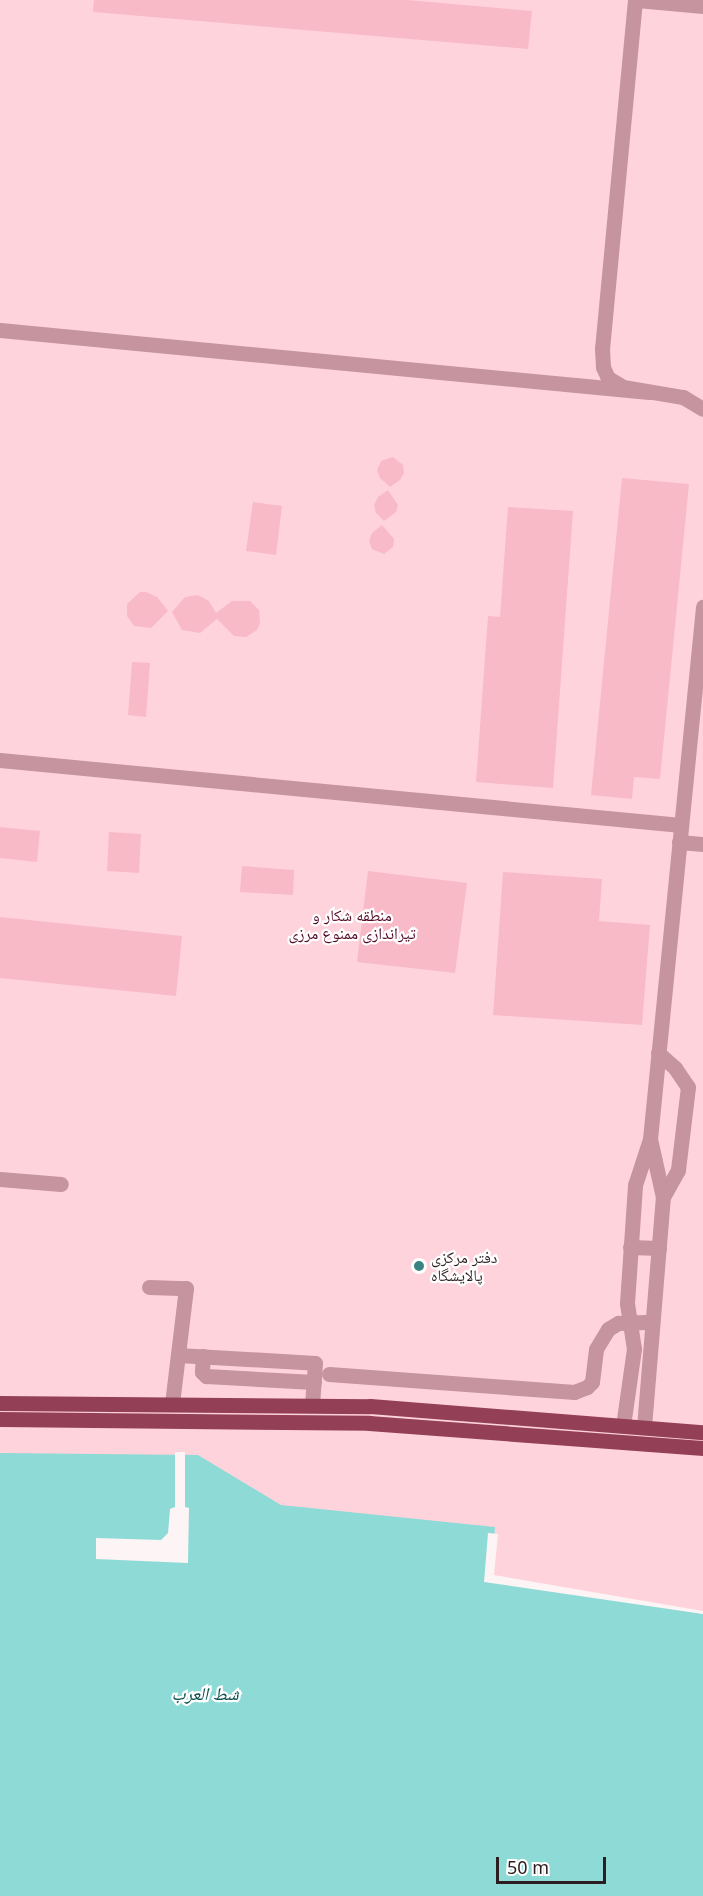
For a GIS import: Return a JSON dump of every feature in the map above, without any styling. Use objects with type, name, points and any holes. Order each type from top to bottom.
[{"type":"main road","points":[[0,1403],[370,1406],[703,1432]]},
{"type":"main road","points":[[0,1419],[369,1423],[703,1448]]},
{"type":"main road","points":[[622,1442],[623,1426]]},
{"type":"main road","points":[[642,1444],[644,1427]]},
{"type":"street","points":[[703,6],[636,0],[602,357],[608,378],[623,387],[683,397],[703,409]]},
{"type":"street","points":[[0,330],[649,392]]},
{"type":"street","points":[[623,1426],[634,1349],[627,1303],[635,1185],[650,1139],[703,607]]},
{"type":"street","points":[[0,760],[681,825]]},
{"type":"street","points":[[679,842],[703,844]]},
{"type":"street","points":[[658,1053],[675,1068],[688,1087],[678,1170],[663,1197]]},
{"type":"street","points":[[644,1427],[663,1197],[650,1139]]},
{"type":"street","points":[[0,1179],[61,1184]]},
{"type":"street","points":[[630,1247],[659,1248]]},
{"type":"street","points":[[149,1287],[186,1288],[172,1404]]},
{"type":"street","points":[[328,1374],[574,1392],[587,1387],[592,1382],[596,1348],[627,1303]]},
{"type":"street","points":[[608,1329],[618,1323],[652,1322]]},
{"type":"street","points":[[178,1355],[315,1364],[312,1405]]},
{"type":"green space","name":"منطقه شکار و تیراندازی ممنوع مرزی","points":[[0,0],[703,0],[703,1896],[0,1849]]},
{"type":"water","name":"شط العرب","points":[[0,1453],[198,1455],[281,1505],[495,1527],[491,1578],[703,1614],[703,1896],[0,1896]]},
{"type":"pier","points":[[175,1452],[185,1452],[185,1507],[189,1508],[188,1563],[96,1559],[96,1538],[161,1540],[168,1533],[170,1509],[175,1507]]},
{"type":"pier","points":[[488,1533],[498,1534],[494,1575],[703,1611],[703,1614],[484,1582]]},
{"type":"building","points":[[94,0],[407,0],[532,11],[528,49],[93,12]]},
{"type":"building","points":[[393,457],[403,465],[404,473],[400,480],[390,487],[380,478],[377,470],[381,461]]},
{"type":"building","points":[[622,478],[689,484],[660,779],[634,777],[632,799],[591,795]]},
{"type":"building","points":[[388,490],[398,505],[396,512],[384,521],[376,513],[374,505],[378,497]]},
{"type":"building","points":[[253,502],[282,506],[276,555],[246,551]]},
{"type":"building","points":[[508,507],[573,511],[553,788],[476,782],[488,616],[500,617]]},
{"type":"building","points":[[382,525],[394,539],[393,547],[384,554],[372,549],[369,541],[372,533]]},
{"type":"building","points":[[140,592],[157,597],[168,611],[151,628],[134,626],[127,616],[127,604]]},
{"type":"building","points":[[198,595],[209,601],[216,613],[232,601],[250,601],[259,610],[260,623],[257,630],[246,637],[234,636],[217,619],[200,633],[182,630],[172,612],[185,597]]},
{"type":"building","points":[[132,662],[150,663],[146,717],[128,715]]},
{"type":"building","points":[[0,827],[40,831],[37,862],[0,858]]},
{"type":"building","points":[[109,832],[141,834],[139,873],[107,871]]},
{"type":"building","points":[[242,866],[294,870],[293,895],[240,892]]},
{"type":"building","points":[[368,871],[467,883],[455,973],[357,962]]},
{"type":"building","points":[[503,872],[602,879],[599,921],[650,925],[642,1025],[493,1015]]},
{"type":"building","points":[[0,917],[182,936],[176,996],[0,978]]},
{"type":"place","name":"دفتر مرکزی پالایشگاه","points":[[419,1266]]}]
